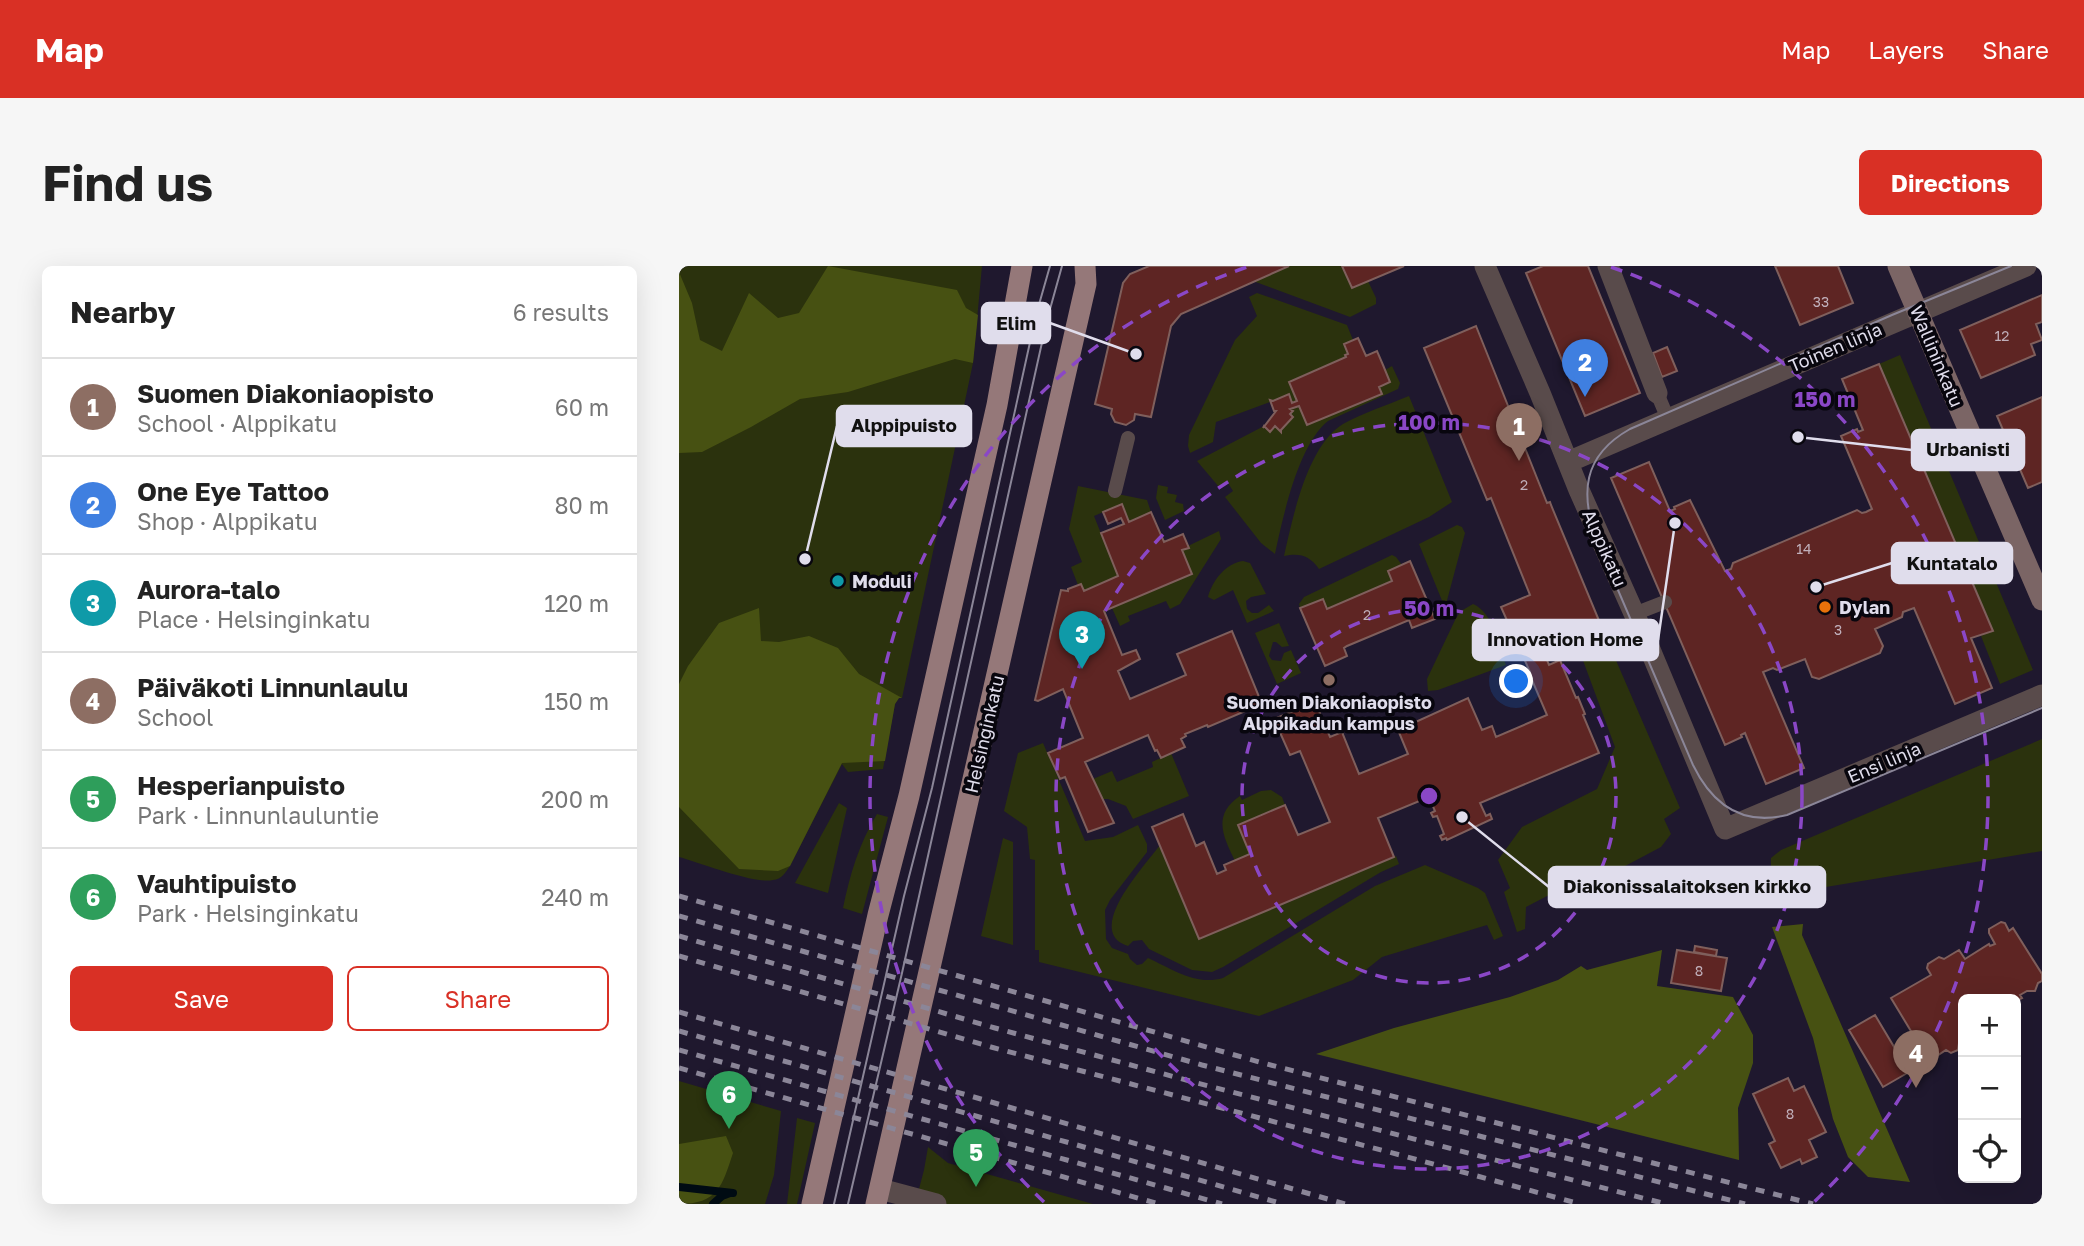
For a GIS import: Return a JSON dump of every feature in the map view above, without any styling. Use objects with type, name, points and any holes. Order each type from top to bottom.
[{"type":"main road","points":[[812,1204],[878,915],[909,796],[997,405],[1022,266]]},
{"type":"main road","name":"Wallininkatu","points":[[1898,266],[2042,600]]},
{"type":"main road","name":"Helsinginkatu","points":[[878,1196],[1089,272]]},
{"type":"street","name":"Alppikatu","points":[[1485,266],[1725,829]]},
{"type":"street","points":[[1608,266],[1657,393]]},
{"type":"street","name":"Toinen linja","points":[[1567,461],[2026,266]]},
{"type":"street","name":"Ensi linja","points":[[1725,829],[2042,695]]},
{"type":"street","points":[[878,1196],[936,1204]]},
{"type":"lane","points":[[1657,393],[1668,419]]},
{"type":"lane","points":[[1115,491],[1128,438]]},
{"type":"lane","points":[[1635,614],[1665,602]]},
{"type":"green space","points":[[679,266],[982,266],[973,363],[902,698],[895,704],[883,769],[848,772],[842,764],[790,866],[781,877],[773,880],[740,876],[679,857]]},
{"type":"green space","points":[[828,266],[957,290],[966,308],[978,315],[973,363],[955,359],[848,392],[800,399],[702,452],[679,453],[679,272],[692,303],[700,340],[722,351],[749,293],[778,318],[799,313]]},
{"type":"green space","points":[[1289,266],[1342,266],[1352,288],[1368,281],[1376,304],[1350,317],[1253,281]]},
{"type":"green space","points":[[1257,293],[1347,325],[1353,340],[1344,344],[1348,354],[1289,382],[1297,401],[1292,403],[1289,395],[1216,422],[1213,442],[1190,453],[1189,435],[1235,340],[1257,316],[1249,297]]},
{"type":"green space","points":[[1900,355],[2033,670],[2000,684],[1981,636],[1993,630],[1879,364]]},
{"type":"green space","points":[[1392,366],[1400,383],[1398,389],[1328,421],[1317,432],[1293,483],[1275,554],[1261,543],[1225,497],[1233,491],[1228,483],[1219,487],[1197,461],[1264,426],[1270,432],[1275,426],[1281,432],[1290,409],[1299,406],[1308,425],[1381,394],[1379,387],[1390,382],[1385,370]]},
{"type":"green space","points":[[1409,396],[1452,502],[1429,517],[1319,569],[1304,556],[1284,556],[1303,484],[1320,448],[1330,434],[1351,420]]},
{"type":"green space","points":[[1158,485],[1168,487],[1167,493],[1177,495],[1175,502],[1183,504],[1184,511],[1165,520],[1156,498]]},
{"type":"green space","points":[[1078,486],[1147,500],[1151,512],[1129,522],[1122,504],[1094,516],[1118,576],[1084,591],[1081,584],[1078,585],[1071,567],[1082,562],[1069,529]]},
{"type":"green space","points":[[1457,525],[1462,527],[1465,533],[1445,608],[1419,544]]},
{"type":"green space","points":[[1219,531],[1221,539],[1180,604],[1170,609],[1166,601],[1128,616],[1130,621],[1120,626],[1112,608],[1192,574],[1182,550]]},
{"type":"green space","points":[[1392,555],[1402,565],[1392,581],[1327,609],[1323,599],[1300,608],[1299,604],[1304,597]]},
{"type":"green space","points":[[1243,561],[1250,563],[1266,594],[1251,597],[1246,601],[1247,609],[1258,613],[1269,605],[1274,611],[1247,623],[1233,590],[1214,600],[1208,597],[1221,574],[1231,565]]},
{"type":"green space","points":[[1473,604],[1486,614],[1506,665],[1438,690],[1428,691],[1427,679],[1456,618],[1461,611]]},
{"type":"green space","points":[[759,608],[761,641],[779,642],[809,636],[838,648],[859,674],[902,698],[895,704],[885,761],[842,763],[790,866],[778,871],[739,869],[679,807],[679,684],[688,666],[719,623]]},
{"type":"green space","points":[[1279,623],[1289,646],[1282,647],[1273,642],[1269,656],[1272,660],[1281,661],[1284,653],[1291,650],[1301,673],[1277,684],[1255,633]]},
{"type":"green space","points":[[1605,635],[1680,808],[1664,819],[1671,834],[1661,847],[1612,873],[1599,869],[1526,907],[1525,929],[1517,932],[1504,892],[1510,888],[1498,860],[1522,827],[1597,789],[1615,747],[1578,647]]},
{"type":"green space","points":[[2042,739],[2042,851],[1796,892],[1779,884],[1773,876],[1771,858],[1781,850]]},
{"type":"green space","points":[[1043,743],[1085,841],[1113,837],[1138,825],[1147,844],[1147,852],[1105,910],[1106,939],[1112,948],[1128,954],[1137,965],[1148,958],[1194,978],[1223,978],[1375,886],[1425,865],[1485,893],[1503,936],[1494,940],[1487,925],[1382,957],[1353,980],[1259,1016],[1039,962],[1039,950],[1035,950],[1035,860],[1030,859],[1027,827],[1004,811],[1018,753]]},
{"type":"green space","points":[[1171,753],[1189,796],[1133,819],[1126,806],[1102,799],[1093,779],[1112,771],[1117,782],[1153,767],[1152,762]]},
{"type":"green space","points":[[1271,790],[1282,797],[1285,805],[1238,825],[1250,854],[1235,861],[1224,834],[1223,818],[1226,811],[1240,796],[1242,800],[1261,791]]},
{"type":"green space","points":[[839,803],[847,808],[828,893],[795,883]]},
{"type":"green space","points":[[877,814],[888,817],[862,914],[843,908],[856,860]]},
{"type":"green space","points":[[1003,838],[1013,842],[1013,945],[981,936]]},
{"type":"green space","points":[[1160,845],[1268,911],[1396,856],[1399,864],[1212,972],[1192,970],[1149,949],[1142,940],[1133,941],[1128,946],[1114,936],[1112,926],[1119,902]]},
{"type":"green space","points":[[1803,924],[1802,935],[1910,1182],[1868,1177],[1848,1157],[1833,1119],[1813,1038],[1772,927]]},
{"type":"green space","points":[[1662,950],[1657,986],[1733,997],[1753,1035],[1753,1063],[1738,1108],[1739,1160],[1316,1054],[1394,1028],[1510,997],[1558,980],[1581,966],[1587,970]]},
{"type":"green space","points":[[679,1081],[781,1111],[774,1175],[765,1204],[679,1204]]},
{"type":"green space","points":[[797,1118],[815,1123],[797,1204],[787,1204]]},
{"type":"green space","points":[[726,1136],[733,1153],[717,1191],[702,1201],[679,1204],[679,1144]]},
{"type":"green space","points":[[928,1147],[948,1163],[1093,1204],[915,1204]]},
{"type":"building","points":[[1149,266],[1289,266],[1181,314],[1171,326],[1151,417],[1135,414],[1134,420],[1126,425],[1115,422],[1112,409],[1095,404],[1123,283],[1130,274]]},
{"type":"building","points":[[1342,266],[1404,266],[1352,288]]},
{"type":"building","points":[[1543,266],[1588,266],[1640,393],[1585,416],[1526,273]]},
{"type":"building","points":[[1775,266],[1838,266],[1853,303],[1800,325]]},
{"type":"building","points":[[2042,295],[2042,322],[2036,324],[2042,340],[2031,344],[2035,355],[1981,378],[1960,330]]},
{"type":"building","points":[[1476,326],[1547,503],[1550,502],[1605,635],[1578,647],[1576,642],[1545,655],[1549,665],[1560,660],[1576,698],[1578,697],[1599,753],[1480,803],[1486,816],[1490,814],[1492,819],[1447,840],[1442,840],[1440,836],[1444,834],[1437,816],[1433,817],[1431,813],[1435,811],[1429,797],[1378,818],[1394,857],[1199,939],[1152,827],[1183,814],[1196,846],[1204,842],[1217,874],[1226,870],[1224,865],[1250,854],[1238,825],[1285,805],[1298,835],[1330,822],[1300,751],[1290,755],[1274,719],[1315,702],[1330,737],[1342,732],[1359,774],[1408,754],[1398,730],[1468,698],[1482,730],[1492,726],[1496,737],[1547,715],[1501,607],[1530,595],[1491,498],[1487,500],[1424,348]]},
{"type":"building","points":[[1358,338],[1366,356],[1377,351],[1390,382],[1379,387],[1382,394],[1307,425],[1299,406],[1290,409],[1293,411],[1290,414],[1293,417],[1281,432],[1275,426],[1270,432],[1264,426],[1276,411],[1270,400],[1289,394],[1292,403],[1297,401],[1289,382],[1346,357],[1348,354],[1344,344]]},
{"type":"building","points":[[1667,347],[1677,371],[1662,377],[1653,353]]},
{"type":"building","points":[[1879,364],[1993,631],[1971,638],[1992,688],[1955,704],[1914,608],[1903,612],[1902,617],[1875,629],[1883,646],[1880,653],[1819,679],[1812,677],[1805,659],[1777,670],[1773,668],[1763,672],[1804,768],[1766,784],[1745,733],[1725,745],[1611,478],[1649,462],[1670,511],[1690,500],[1725,571],[1731,569],[1733,563],[1857,510],[1866,512],[1872,509],[1841,436],[1857,429],[1858,432],[1863,430],[1842,379]]},
{"type":"building","points":[[2042,397],[2042,482],[2028,488],[1997,416]]},
{"type":"building","points":[[1122,504],[1129,522],[1151,512],[1164,542],[1183,534],[1189,548],[1182,550],[1192,574],[1104,611],[1122,655],[1136,650],[1140,659],[1118,671],[1130,699],[1186,675],[1177,654],[1232,631],[1262,704],[1185,734],[1181,739],[1185,747],[1161,758],[1148,735],[1085,762],[1114,823],[1088,832],[1065,777],[1060,779],[1048,753],[1083,738],[1063,689],[1035,700],[1061,590],[1068,591],[1081,584],[1084,591],[1118,576],[1101,533],[1124,524],[1121,518],[1108,524],[1103,512]]},
{"type":"building","points":[[1410,561],[1435,619],[1412,628],[1409,620],[1347,646],[1344,648],[1347,656],[1325,666],[1300,608],[1323,599],[1327,609],[1392,581],[1388,571]]},
{"type":"building","points":[[2001,922],[2005,923],[2009,931],[2013,928],[2042,974],[2042,981],[2038,983],[2035,991],[2021,994],[1958,994],[1958,1050],[1951,1053],[1946,1050],[1929,1061],[1891,998],[1931,975],[1928,964],[1939,957],[1944,959],[1959,950],[1965,959],[1989,944],[1995,944],[1989,929]]},
{"type":"building","points":[[1695,946],[1717,950],[1716,956],[1694,952]]},
{"type":"building","points":[[1677,950],[1727,958],[1721,991],[1671,983]]},
{"type":"building","points":[[1875,1015],[1909,1072],[1883,1087],[1849,1030]]},
{"type":"building","points":[[1788,1078],[1794,1091],[1804,1086],[1826,1132],[1809,1140],[1817,1157],[1802,1164],[1800,1159],[1781,1168],[1769,1144],[1775,1141],[1753,1094]]},
{"type":"waterway","points":[[679,1187],[733,1193]]},
{"type":"waterway","points":[[713,1204],[730,1193]]},
{"type":"tram line","points":[[834,1204],[904,896],[932,788],[1036,315],[1050,266]]},
{"type":"tram line","points":[[848,1204],[1047,320],[1062,266]]},
{"type":"tram line","points":[[2011,266],[1630,429],[1602,451],[1594,464],[1587,492],[1588,507],[1597,541],[1693,765],[1709,791],[1730,809],[1756,817],[1787,815],[2042,708]]},
{"type":"railway","points":[[679,896],[1259,1062],[1813,1204]]},
{"type":"railway","points":[[679,916],[1202,1065],[1745,1204]]},
{"type":"railway","points":[[679,936],[995,1028],[1197,1083],[1666,1204]]},
{"type":"railway","points":[[679,956],[991,1047],[1580,1204]]},
{"type":"railway","points":[[679,1012],[1345,1204]]},
{"type":"railway","points":[[679,1031],[1283,1204]]},
{"type":"railway","points":[[679,1050],[1222,1204]]},
{"type":"railway","points":[[679,1068],[1159,1204]]},
{"type":"place","name":"Elim","points":[[1136,354]]},
{"type":"place","name":"One Eye Tattoo","points":[[1585,397]]},
{"type":"place","name":"Urbanisti","points":[[1798,437]]},
{"type":"place","name":"Suomen Diakoniaopisto","points":[[1519,461]]},
{"type":"place","name":"Innovation Home","points":[[1675,523]]},
{"type":"place","name":"Alppipuisto","points":[[805,559]]},
{"type":"place","name":"Moduli","points":[[838,581]]},
{"type":"place","name":"Kuntatalo","points":[[1816,587]]},
{"type":"place","name":"Dylan","points":[[1825,607]]},
{"type":"place","name":"Aurora-talo","points":[[1082,669]]},
{"type":"place","name":"Suomen Diakoniaopisto Alppikadun kampus","points":[[1329,680]]},
{"type":"place","name":"Diakonissalaitoksen kirkko","points":[[1462,817]]},
{"type":"place","name":"Päiväkoti Linnunlaulu","points":[[1916,1088]]},
{"type":"place","name":"Vauhtipuisto","points":[[729,1129]]},
{"type":"place","name":"Hesperianpuisto","points":[[976,1187]]}]
